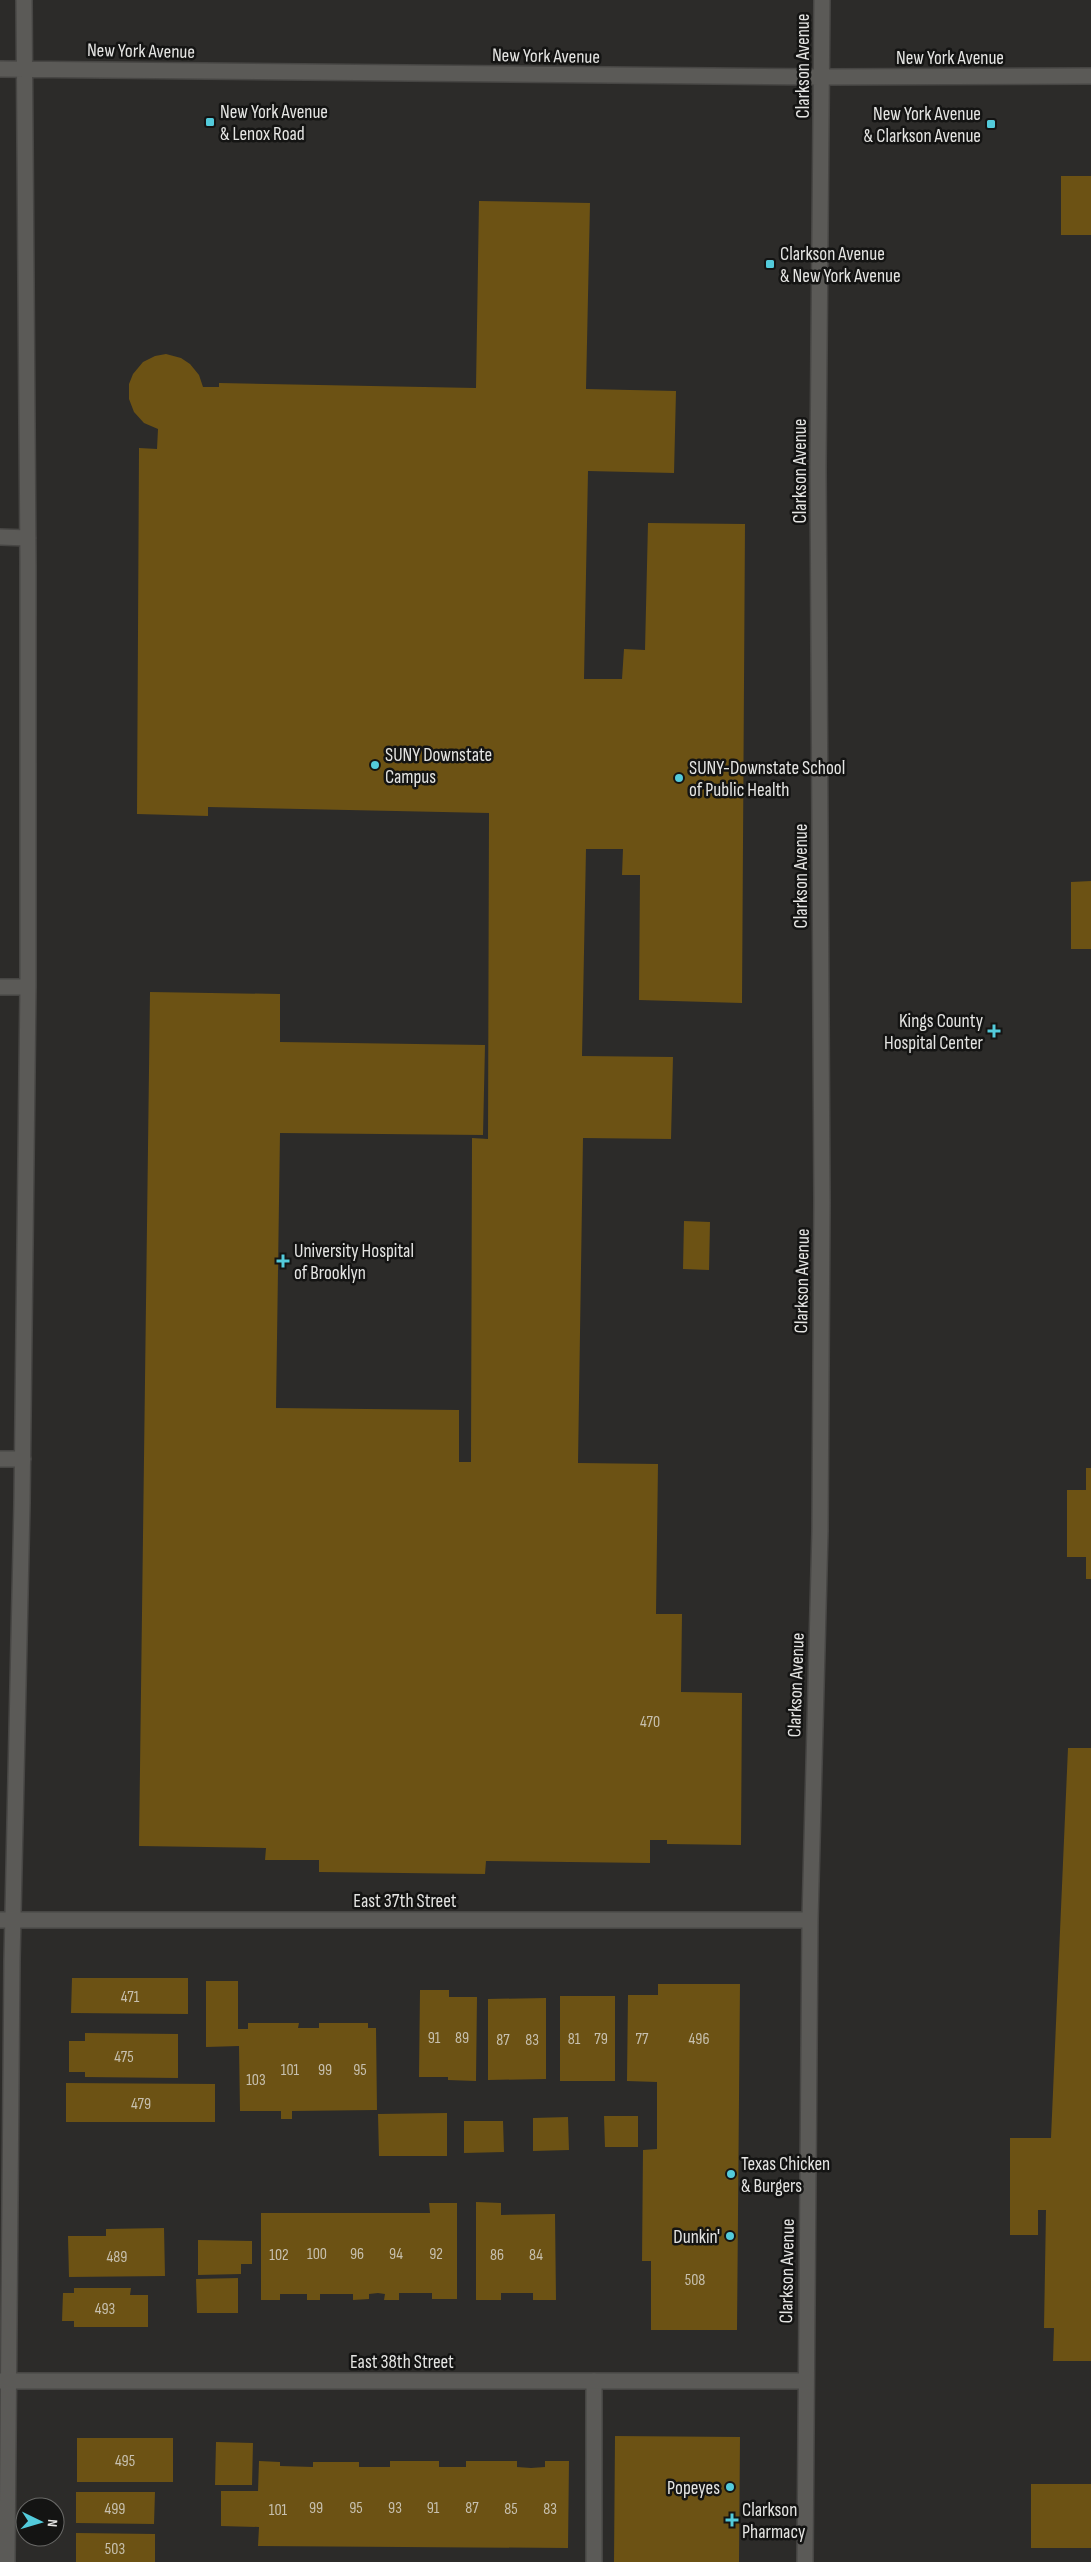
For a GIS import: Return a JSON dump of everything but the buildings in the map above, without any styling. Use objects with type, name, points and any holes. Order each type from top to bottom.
[{"type":"street","points":[[7,2562],[4,2381],[6,1920],[22,1459],[28,988],[28,538],[24,0]]},
{"type":"street","name":"Clarkson Avenue","points":[[805,2562],[810,1920],[820,1532],[822,1202],[818,467],[822,0]]},
{"type":"street","name":"New York Avenue","points":[[0,69],[821,78],[1091,76]]},
{"type":"street","points":[[0,537],[28,538]]},
{"type":"street","points":[[0,987],[28,988]]},
{"type":"street","points":[[0,1459],[22,1459]]},
{"type":"street","name":"East 37th Street","points":[[6,1920],[810,1920]]},
{"type":"street","name":"East 38th Street","points":[[4,2381],[805,2381]]},
{"type":"street","points":[[594,2381],[594,2562]]},
{"type":"place","name":"New York Avenue & Lenox Road","points":[[210,122]]},
{"type":"place","name":"New York Avenue & Clarkson Avenue","points":[[991,124]]},
{"type":"place","name":"Clarkson Avenue & New York Avenue","points":[[770,264]]},
{"type":"place","name":"SUNY Downstate Campus","points":[[375,765]]},
{"type":"place","name":"SUNY-Downstate School of Public Health","points":[[679,778]]},
{"type":"place","name":"Kings County Hospital Center","points":[[994,1031]]},
{"type":"place","name":"University Hospital of Brooklyn","points":[[283,1261]]},
{"type":"place","name":"Texas Chicken & Burgers","points":[[731,2174]]},
{"type":"place","name":"Dunkin'","points":[[730,2236]]},
{"type":"place","name":"Popeyes","points":[[730,2487]]},
{"type":"place","name":"Clarkson Pharmacy","points":[[732,2520]]}]
